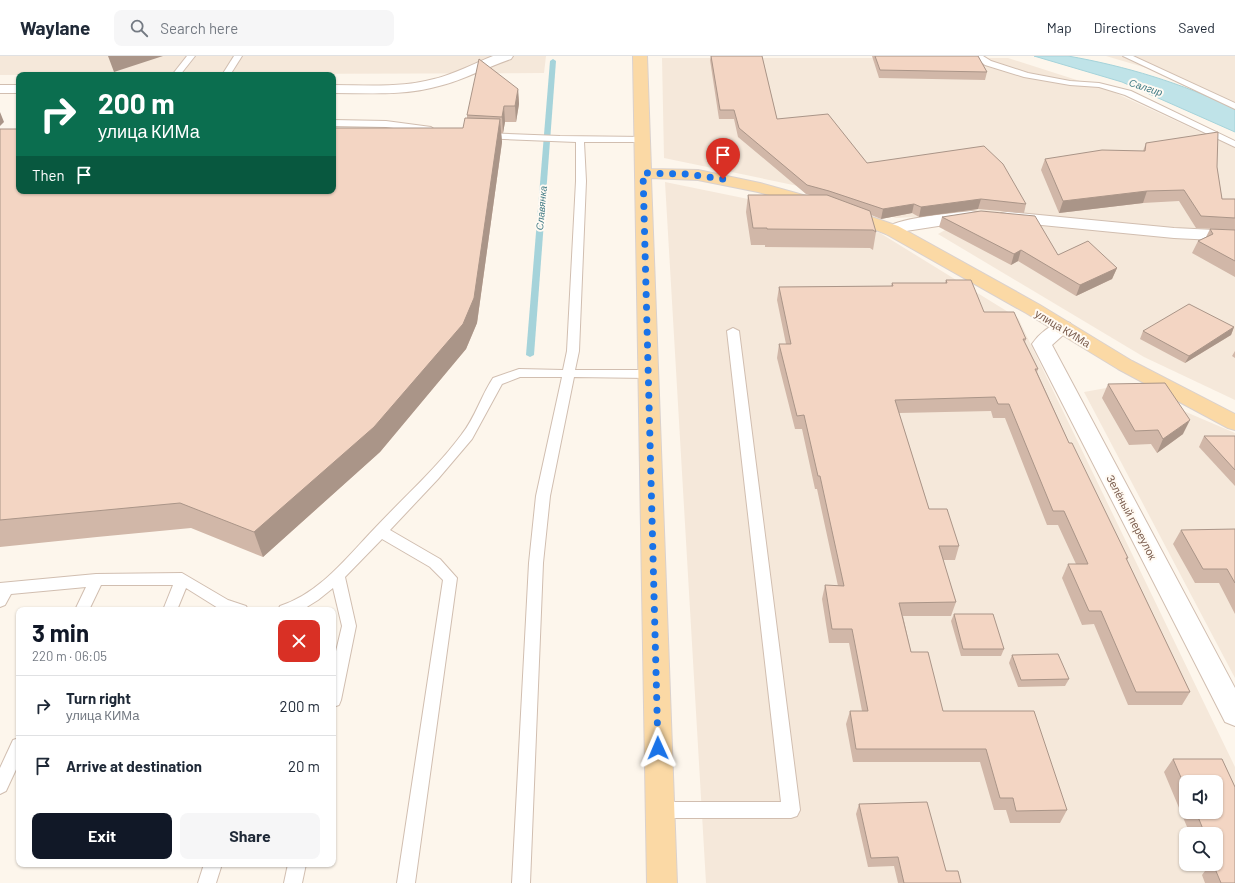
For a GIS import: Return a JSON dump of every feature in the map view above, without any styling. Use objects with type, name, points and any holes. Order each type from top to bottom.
[{"type":"main road","points":[[640,56],[662,883]]},
{"type":"main road","name":"улица КИМа","points":[[643,173],[698,175],[760,188],[821,204],[892,230],[1063,327],[1125,366],[1235,423]]},
{"type":"street","points":[[336,89],[408,87],[431,84],[449,79],[506,56]]},
{"type":"street","points":[[0,89],[16,89]]},
{"type":"street","points":[[892,230],[902,226],[966,216],[988,216],[1174,233],[1235,236]]},
{"type":"street","name":"Зелёный переулок","points":[[1063,327],[1042,344],[1235,714]]},
{"type":"lane","points":[[178,72],[191,56]]},
{"type":"lane","points":[[228,72],[238,56]]},
{"type":"lane","points":[[978,56],[988,63],[1028,75],[1070,83],[1099,85],[1128,93],[1235,144]]},
{"type":"lane","points":[[1127,56],[1235,106]]},
{"type":"lane","points":[[336,123],[386,124],[441,132]]},
{"type":"lane","points":[[474,135],[560,139],[642,139]]},
{"type":"lane","points":[[521,883],[536,555],[543,496],[574,351],[582,181],[580,139]]},
{"type":"lane","points":[[660,810],[791,810],[733,331]]},
{"type":"lane","points":[[295,607],[313,596],[338,576],[433,476],[468,436],[497,381],[519,373],[648,374]]},
{"type":"lane","points":[[380,531],[435,563],[450,578],[406,883]]},
{"type":"lane","points":[[336,686],[349,626],[338,576]]},
{"type":"lane","points":[[171,607],[182,579]]},
{"type":"lane","points":[[2,593],[96,580],[182,579],[223,604],[232,607]]},
{"type":"lane","points":[[83,607],[96,580]]},
{"type":"lane","points":[[0,786],[16,751]]},
{"type":"lane","points":[[207,883],[212,867]]},
{"type":"lane","points":[[293,883],[296,867]]},
{"type":"shaded area","points":[[0,56],[546,56],[544,73],[16,72],[16,75],[0,75]]},
{"type":"shaded area","points":[[1106,56],[1235,56],[1235,105],[1167,74]]},
{"type":"shaded area","points":[[662,58],[1008,58],[1111,91],[1235,148],[1235,234],[1174,231],[999,212],[896,218],[827,192],[664,158]]},
{"type":"shaded area","points":[[665,182],[812,212],[880,233],[1018,318],[1235,767],[1235,883],[706,883]]},
{"type":"shaded area","points":[[963,220],[1235,239],[1235,400],[1144,357],[938,234]]},
{"type":"shaded area","points":[[1123,385],[1235,433],[1235,678],[1084,392]]},
{"type":"water","name":"Салгир","points":[[1034,56],[1068,56],[1089,60],[1132,70],[1174,83],[1235,109],[1235,132],[1122,82]]},
{"type":"building","points":[[711,56],[762,56],[777,119],[828,114],[867,163],[984,146],[1003,164],[1026,204],[981,199],[921,207],[914,204],[883,209],[807,185],[739,128],[734,110],[720,110]]},
{"type":"building","points":[[875,56],[978,56],[987,72],[880,70]]},
{"type":"building","points":[[479,59],[518,89],[515,106],[504,106],[502,117],[467,115]]},
{"type":"building","points":[[465,118],[500,119],[474,298],[463,324],[374,427],[254,532],[180,503],[0,520],[0,129],[16,129],[16,194],[336,194],[336,128],[463,128]]},
{"type":"building","points":[[1218,132],[1217,167],[1222,199],[1235,199],[1235,218],[1201,216],[1184,190],[1147,191],[1063,201],[1045,159],[1102,150],[1145,151],[1146,143]]},
{"type":"building","points":[[748,195],[827,195],[870,211],[876,232],[873,230],[753,228]]},
{"type":"building","points":[[981,211],[1035,216],[1058,255],[1088,241],[1117,268],[1080,285],[1021,250],[1014,254],[942,217]]},
{"type":"building","points":[[1210,229],[1235,230],[1235,261],[1198,241],[1213,234]]},
{"type":"building","points":[[946,280],[971,280],[984,312],[1014,312],[1026,339],[1023,339],[1038,369],[1035,369],[1069,443],[1072,443],[1128,558],[1126,558],[1190,692],[1136,692],[1101,611],[1089,611],[1068,564],[1088,564],[1064,511],[1053,511],[1009,404],[998,404],[995,397],[895,400],[929,509],[947,509],[959,546],[939,546],[956,602],[899,603],[911,652],[928,652],[943,711],[1034,711],[1067,810],[1016,811],[1013,798],[1000,798],[986,749],[856,749],[850,711],[868,711],[852,629],[832,629],[825,585],[844,586],[820,476],[818,476],[804,415],[797,416],[779,344],[791,344],[779,287],[893,286],[892,283],[947,283]]},
{"type":"building","points":[[1189,304],[1234,327],[1189,356],[1143,331]]},
{"type":"building","points":[[1165,383],[1190,420],[1163,439],[1158,430],[1135,431],[1108,384]]},
{"type":"building","points":[[1204,436],[1235,436],[1235,470]]},
{"type":"building","points":[[1235,529],[1235,583],[1227,569],[1203,569],[1181,530]]},
{"type":"building","points":[[954,614],[993,614],[1004,649],[963,649]]},
{"type":"building","points":[[1058,654],[1069,679],[1021,680],[1012,655]]},
{"type":"building","points":[[1173,759],[1222,759],[1235,787],[1235,883],[1221,883],[1216,871],[1223,871],[1223,827],[1202,827],[1199,819],[1223,819],[1223,775],[1180,775]]},
{"type":"building","points":[[927,802],[946,871],[958,871],[961,883],[904,883],[898,857],[871,858],[859,804]]},
{"type":"waterway","name":"Славянка","points":[[530,355],[553,61]]},
{"type":"route","points":[[658,748],[643,173],[674,173],[723,179]]}]
